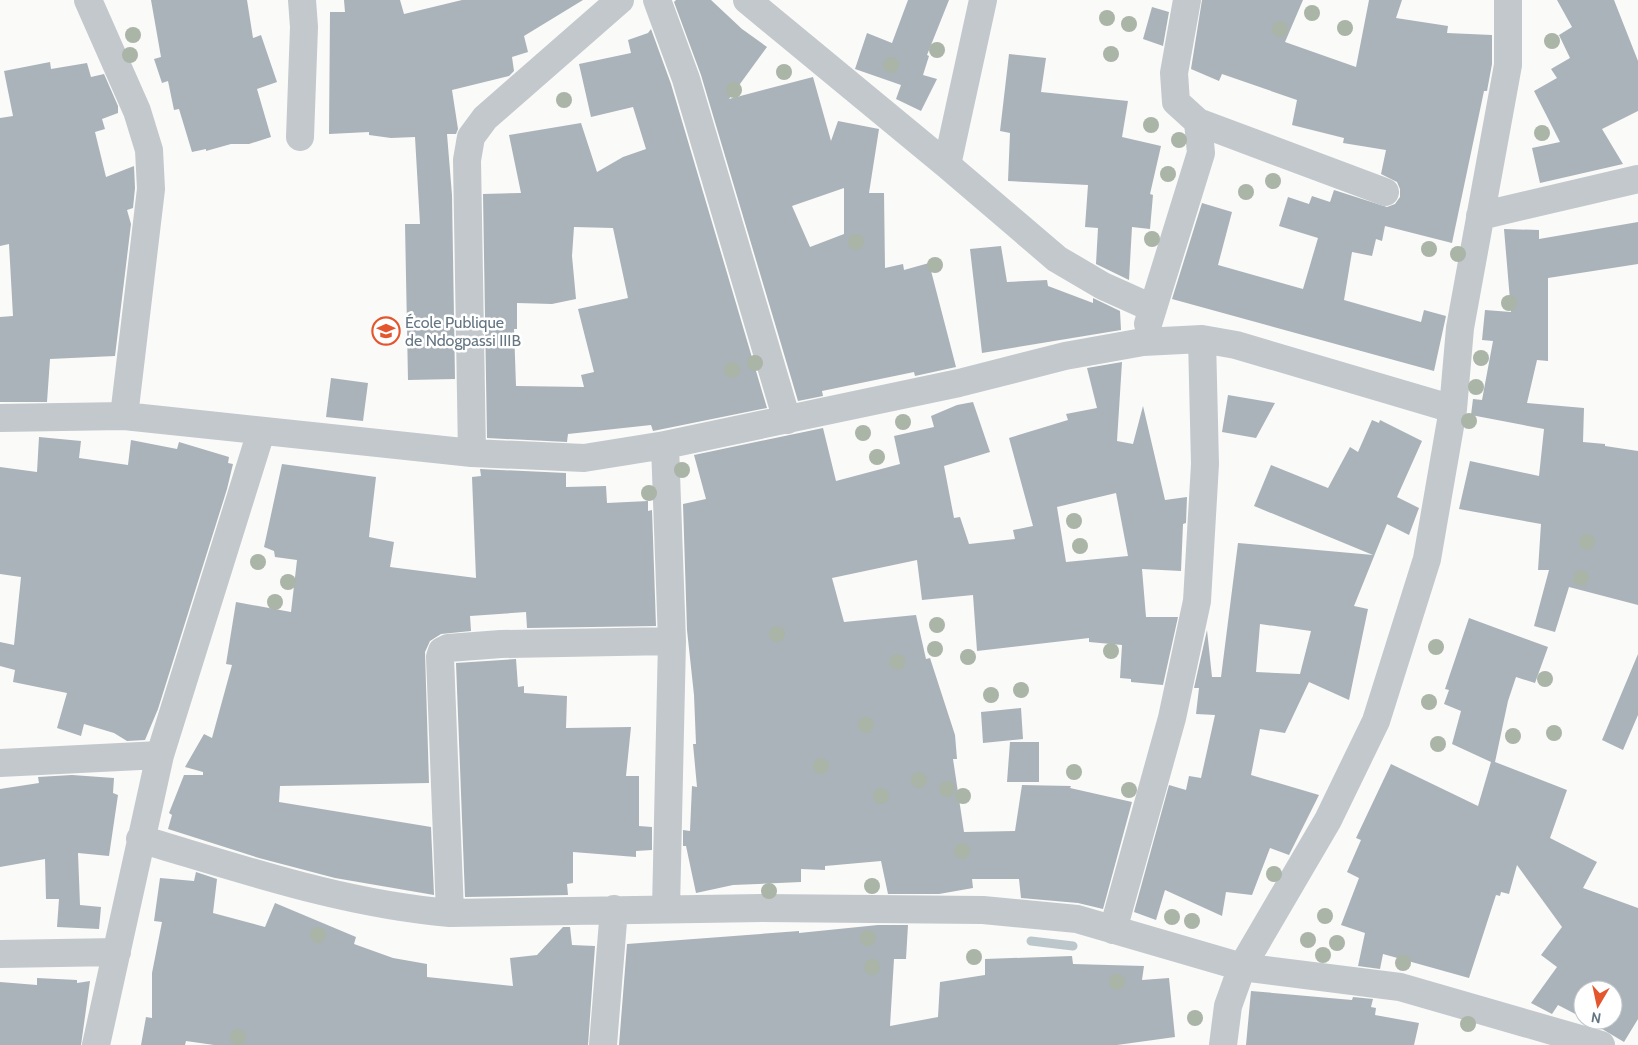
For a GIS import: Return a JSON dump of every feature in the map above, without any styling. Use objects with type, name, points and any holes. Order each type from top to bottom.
[{"type":"street","points":[[88,0],[137,111],[149,150],[151,189],[124,416]]},
{"type":"street","points":[[300,137],[304,28],[302,0]]},
{"type":"street","points":[[472,453],[467,160],[471,136],[484,118],[620,0]]},
{"type":"street","points":[[657,0],[686,79],[788,420]]},
{"type":"street","points":[[747,0],[1057,260],[1103,286],[1152,308]]},
{"type":"street","points":[[946,165],[984,0]]},
{"type":"street","points":[[1187,0],[1174,73],[1176,102],[1198,122],[1385,192]]},
{"type":"street","points":[[1223,1045],[1228,1006],[1242,967],[1328,820],[1376,721],[1427,559],[1453,409],[1460,328],[1508,65],[1508,0]]},
{"type":"street","points":[[1143,342],[1201,153],[1198,122]]},
{"type":"street","points":[[1480,216],[1638,179]]},
{"type":"street","points":[[0,418],[124,416],[472,453],[584,458],[665,445],[788,420],[959,383],[1065,356],[1143,342],[1202,339],[1236,345],[1453,409]]},
{"type":"street","points":[[1112,930],[1172,718],[1197,601],[1205,464],[1202,339]]},
{"type":"street","points":[[96,1045],[160,755],[261,432]]},
{"type":"street","points":[[665,445],[672,641],[666,909]]},
{"type":"street","points":[[450,913],[440,657],[442,651],[448,648],[501,644],[672,641]]},
{"type":"street","points":[[0,763],[160,755]]},
{"type":"street","points":[[140,840],[317,891],[413,910],[450,913],[614,909],[983,910],[1077,919],[1242,967],[1400,986],[1601,1045]]},
{"type":"street","points":[[603,1045],[614,909]]},
{"type":"street","points":[[0,954],[117,952]]},
{"type":"building","points":[[151,0],[247,0],[253,38],[261,35],[277,82],[257,89],[271,137],[249,144],[231,144],[206,151],[206,149],[192,152],[179,109],[174,110],[168,81],[162,83],[154,59],[161,57]]},
{"type":"building","points":[[344,0],[400,0],[404,14],[462,0],[583,0],[524,36],[528,52],[512,57],[514,71],[509,76],[452,90],[458,129],[456,134],[447,134],[452,195],[455,379],[408,380],[405,224],[420,224],[415,137],[391,138],[369,135],[369,132],[329,134],[330,12],[345,12]]},
{"type":"building","points":[[676,0],[711,0],[742,29],[767,47],[729,99],[813,77],[831,141],[838,121],[879,129],[869,193],[884,193],[885,268],[903,264],[904,270],[929,263],[956,367],[915,376],[914,372],[822,391],[823,396],[798,401],[701,75],[674,2]],"holes":[[[844,188],[844,234],[810,247],[792,206]]]},
{"type":"building","points":[[908,0],[949,0],[927,55],[929,56],[923,75],[937,79],[921,111],[896,99],[901,85],[855,69],[867,33],[892,43]]},
{"type":"building","points":[[1202,0],[1303,0],[1285,42],[1356,67],[1369,0],[1402,0],[1396,18],[1448,26],[1447,33],[1492,35],[1492,64],[1487,91],[1484,91],[1452,243],[1385,226],[1382,241],[1376,239],[1372,256],[1352,252],[1344,300],[1421,322],[1424,310],[1446,316],[1434,371],[1172,299],[1202,203],[1232,212],[1218,265],[1303,289],[1318,238],[1279,226],[1288,197],[1309,204],[1312,196],[1330,202],[1334,190],[1387,207],[1395,204],[1400,197],[1400,189],[1397,182],[1381,174],[1386,150],[1343,143],[1344,138],[1292,125],[1297,100],[1222,74],[1219,81],[1191,69]]},
{"type":"building","points":[[1557,0],[1614,0],[1638,61],[1638,111],[1602,129],[1623,164],[1540,183],[1532,148],[1560,142],[1534,91],[1557,78],[1551,69],[1570,58],[1559,35],[1572,27]]},
{"type":"building","points":[[1152,7],[1169,12],[1163,46],[1143,39]]},
{"type":"building","points":[[651,29],[671,84],[767,408],[653,431],[651,425],[568,434],[567,442],[487,438],[483,194],[521,193],[509,135],[581,123],[597,172],[623,157],[646,149],[633,107],[591,117],[579,64],[631,53],[628,40],[648,33]],"holes":[[[574,227],[613,228],[628,298],[578,309],[594,372],[581,375],[584,387],[516,386],[514,329],[517,329],[517,303],[552,304],[576,299],[572,256]]]},
{"type":"building","points":[[1009,54],[1046,58],[1041,92],[1128,101],[1122,137],[1161,146],[1150,194],[1153,195],[1150,229],[1132,227],[1129,280],[1096,264],[1098,228],[1085,227],[1088,185],[1008,181],[1010,133],[1000,131]]},
{"type":"building","points":[[50,62],[51,69],[87,63],[91,77],[104,74],[118,106],[118,113],[102,119],[105,129],[95,132],[106,177],[134,166],[135,188],[133,208],[127,210],[131,224],[115,356],[50,359],[47,402],[0,402],[0,317],[13,316],[9,244],[0,246],[0,118],[13,116],[4,71]]},
{"type":"building","points":[[1638,222],[1638,264],[1548,278],[1548,361],[1537,360],[1527,403],[1584,408],[1583,442],[1605,444],[1605,446],[1638,451],[1638,605],[1569,587],[1555,632],[1534,626],[1549,570],[1538,570],[1541,524],[1459,509],[1470,461],[1539,476],[1544,429],[1471,415],[1473,399],[1482,400],[1493,341],[1482,340],[1485,310],[1511,312],[1504,229],[1539,230],[1539,239]]},
{"type":"building","points":[[1001,246],[1007,282],[1047,280],[1048,286],[1093,303],[1093,298],[1120,311],[1121,330],[982,353],[970,249]]},
{"type":"building","points":[[1122,362],[1117,441],[1133,444],[1143,406],[1165,500],[1187,497],[1186,523],[1183,524],[1181,571],[1142,569],[1146,617],[1178,617],[1163,685],[1131,682],[1131,679],[1120,678],[1122,645],[1089,642],[1089,638],[977,651],[973,595],[922,600],[917,560],[832,578],[844,622],[916,615],[926,659],[930,658],[955,735],[957,759],[953,759],[964,832],[1015,831],[1022,785],[1071,786],[1070,788],[1132,802],[1103,909],[1078,903],[1021,898],[1019,879],[972,879],[973,888],[939,894],[888,894],[881,861],[825,866],[825,870],[801,869],[801,882],[733,885],[696,893],[686,846],[683,846],[683,830],[690,831],[692,786],[697,787],[693,744],[696,744],[694,695],[687,630],[683,504],[706,499],[694,455],[823,428],[836,481],[900,464],[894,436],[934,427],[931,416],[957,405],[973,402],[990,452],[944,466],[954,518],[960,517],[969,544],[1015,539],[1013,530],[1033,526],[1009,438],[1068,420],[1066,414],[1097,408],[1087,368]],"holes":[[[1116,493],[1128,556],[1066,562],[1057,507]]]},
{"type":"building","points":[[331,378],[368,383],[363,421],[326,417]]},
{"type":"building","points":[[1228,395],[1275,403],[1256,438],[1222,432]]},
{"type":"building","points":[[1372,420],[1379,423],[1380,420],[1422,441],[1397,497],[1419,508],[1409,535],[1387,524],[1354,606],[1368,609],[1349,700],[1309,682],[1285,733],[1260,729],[1251,775],[1319,795],[1289,855],[1270,848],[1252,895],[1226,892],[1222,916],[1165,890],[1156,920],[1134,912],[1169,785],[1186,790],[1189,776],[1201,778],[1215,715],[1196,714],[1199,688],[1194,688],[1207,630],[1212,677],[1221,677],[1238,543],[1373,555],[1254,506],[1271,465],[1328,488],[1350,447],[1358,452]],"holes":[[[1260,624],[1311,631],[1300,674],[1256,672]]]},
{"type":"building","points":[[39,437],[81,441],[79,458],[128,465],[131,440],[177,449],[179,442],[229,457],[228,463],[233,464],[227,489],[158,709],[145,740],[127,741],[114,733],[84,724],[81,736],[57,728],[67,693],[13,682],[15,670],[0,666],[0,642],[14,645],[21,577],[0,574],[0,467],[37,472]]},
{"type":"building","points":[[282,464],[376,477],[369,537],[394,542],[390,567],[476,578],[472,477],[481,476],[480,469],[566,473],[566,487],[606,486],[607,503],[648,501],[648,511],[652,510],[656,626],[527,628],[526,612],[470,616],[471,631],[441,634],[430,641],[425,652],[429,783],[280,786],[279,802],[431,827],[434,895],[335,878],[259,858],[168,829],[172,815],[169,813],[184,775],[203,775],[203,772],[185,767],[204,734],[212,738],[232,665],[226,664],[236,602],[291,612],[297,560],[275,557],[274,551],[264,547]]},
{"type":"building","points":[[1469,618],[1548,647],[1535,683],[1516,677],[1508,701],[1495,762],[1567,790],[1550,838],[1597,862],[1583,888],[1638,908],[1638,1019],[1624,1042],[1604,1030],[1623,1030],[1623,980],[1573,980],[1573,1013],[1558,1005],[1552,1014],[1531,1003],[1557,967],[1541,955],[1562,927],[1517,865],[1509,894],[1501,892],[1500,896],[1496,895],[1469,978],[1383,954],[1380,969],[1358,966],[1365,933],[1341,925],[1359,878],[1347,872],[1361,840],[1356,838],[1391,764],[1478,806],[1491,762],[1452,744],[1461,711],[1444,704],[1449,690],[1445,689]]},
{"type":"building","points":[[1638,654],[1638,715],[1623,750],[1602,740]]},
{"type":"building","points":[[516,659],[518,687],[524,686],[524,693],[567,696],[566,728],[631,727],[626,776],[639,776],[639,826],[652,827],[652,850],[636,851],[636,857],[573,852],[573,883],[567,884],[568,895],[465,897],[456,663]]},
{"type":"building","points":[[1021,708],[1023,739],[983,743],[981,712]]},
{"type":"building","points":[[1010,742],[1039,742],[1039,782],[1007,782]]},
{"type":"building","points":[[72,775],[114,778],[113,793],[118,795],[109,856],[78,853],[80,905],[101,907],[99,929],[57,927],[59,899],[46,899],[45,859],[0,867],[0,789],[39,783],[38,777]]},
{"type":"building","points":[[196,872],[217,879],[213,913],[265,927],[275,903],[356,937],[354,944],[393,958],[427,964],[427,977],[513,986],[510,958],[537,955],[563,927],[570,927],[572,945],[595,946],[588,1045],[214,1045],[186,1041],[185,1045],[141,1045],[146,1017],[152,1018],[152,973],[162,922],[154,921],[160,878],[194,881]]},
{"type":"building","points":[[878,925],[908,925],[906,959],[894,959],[890,1026],[938,1017],[940,982],[985,975],[985,959],[1072,956],[1073,964],[1144,966],[1142,980],[1169,978],[1175,1037],[1117,1045],[619,1045],[627,944],[799,931],[799,933]]},
{"type":"building","points":[[37,978],[77,980],[77,983],[90,981],[81,1045],[0,1045],[0,982],[37,985]]},
{"type":"building","points":[[1251,991],[1352,1000],[1353,997],[1373,999],[1371,1007],[1376,1008],[1375,1015],[1419,1023],[1414,1045],[1246,1045]]},
{"type":"waterway","points":[[1031,941],[1073,946]]},
{"type":"place","name":"École Publique de Ndogpassi IIIB","points":[[386,331]]}]
